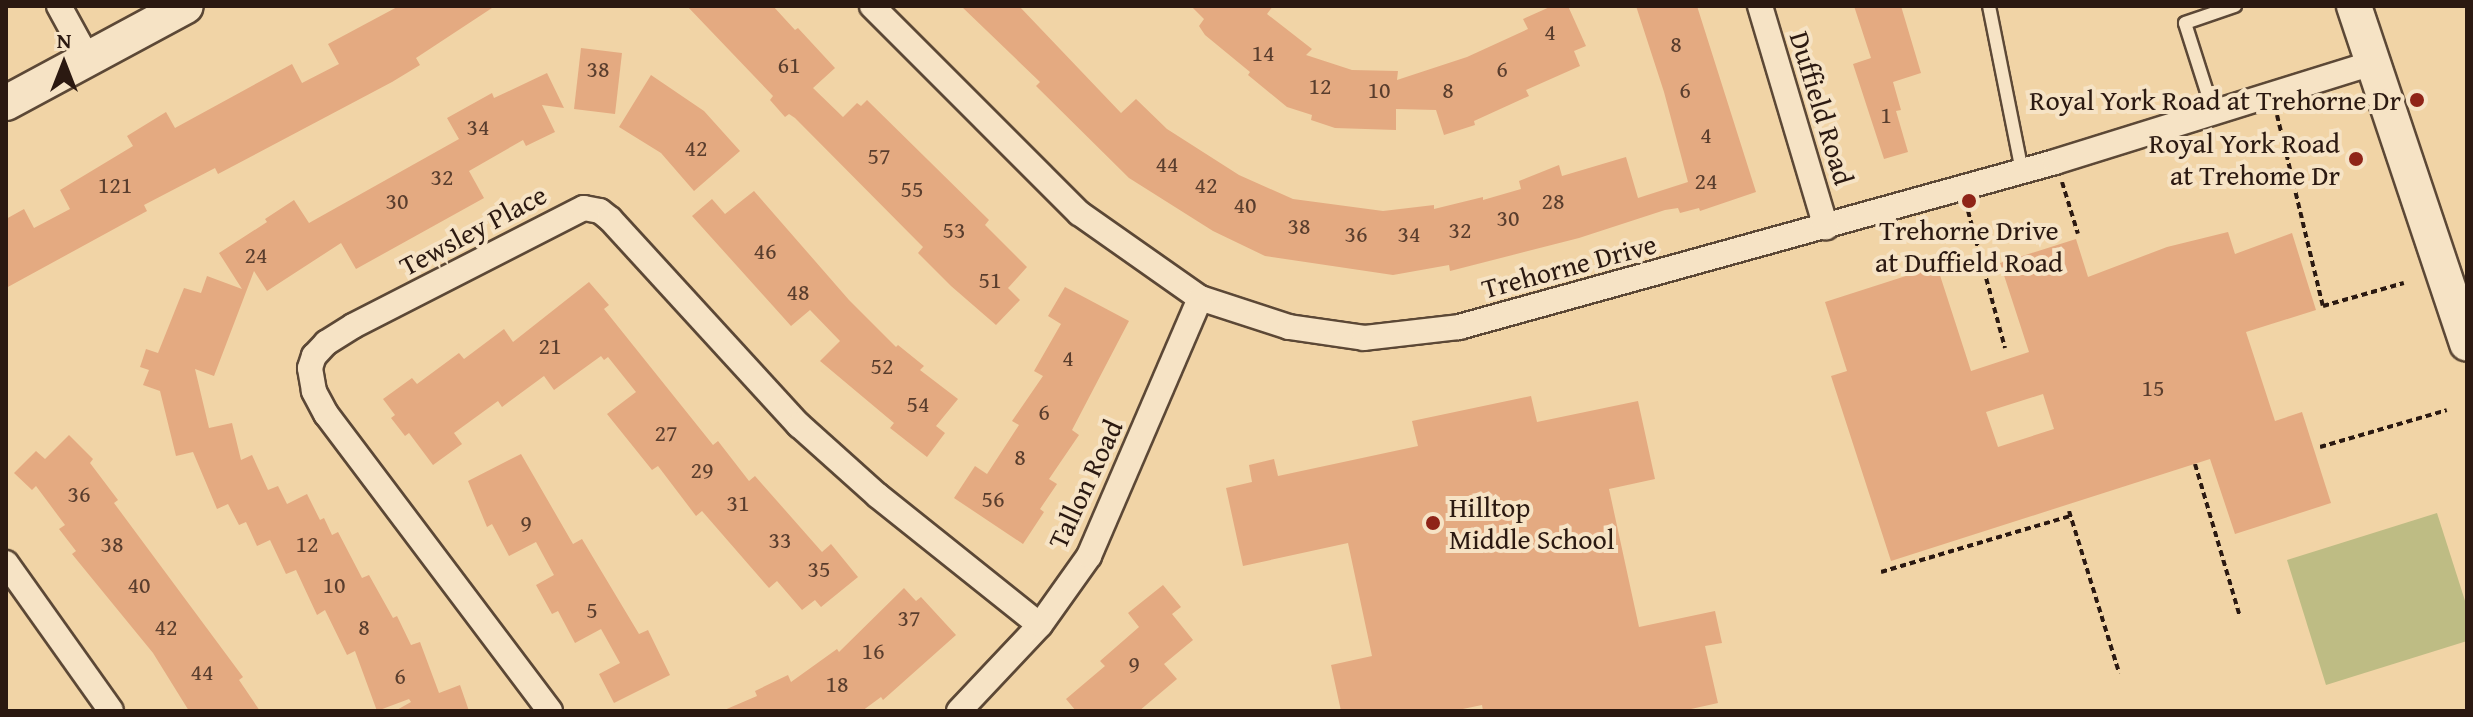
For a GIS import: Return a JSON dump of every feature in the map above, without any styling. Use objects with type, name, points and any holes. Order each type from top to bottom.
[{"type":"main road","points":[[6,103],[186,6]]},
{"type":"main road","points":[[2354,6],[2467,344]]},
{"type":"street","points":[[59,6],[88,59]]},
{"type":"street","name":"Trehorne Drive","points":[[872,6],[1079,213],[1200,298],[1289,327],[1364,338],[1459,327],[1826,227],[2055,162],[2373,63]]},
{"type":"street","name":"Duffield Road","points":[[1760,6],[1826,227]]},
{"type":"street","name":"Tewsley Place","points":[[550,711],[326,414],[314,391],[310,368],[314,356],[326,343],[353,326],[584,208],[600,211],[610,219],[799,425],[877,495],[1040,625]]},
{"type":"street","name":"Tallon Road","points":[[959,711],[1040,625],[1089,556],[1200,298]]},
{"type":"street","points":[[6,563],[111,711]]},
{"type":"lane","points":[[1989,6],[2022,171]]},
{"type":"lane","points":[[2213,111],[2185,23],[2229,7]]},
{"type":"path","points":[[2272,94],[2323,306],[2404,283]]},
{"type":"path","points":[[2055,162],[2078,234]]},
{"type":"path","points":[[1962,188],[2005,348]]},
{"type":"path","points":[[2320,447],[2447,410]]},
{"type":"path","points":[[2195,464],[2240,617]]},
{"type":"path","points":[[1881,572],[2070,514],[2119,673]]},
{"type":"shaded area","points":[[2437,513],[2467,607],[2467,641],[2326,685],[2287,560]]},
{"type":"building","points":[[399,6],[495,6],[416,58],[420,65],[392,82],[218,174],[215,168],[144,205],[147,211],[6,288],[6,219],[24,209],[34,228],[70,209],[60,190],[133,146],[127,136],[166,112],[175,128],[292,64],[302,83],[339,64],[328,44]]},
{"type":"building","points":[[687,6],[773,6],[795,30],[798,28],[835,68],[813,88],[843,117],[857,103],[861,106],[867,100],[989,220],[985,225],[1027,267],[1008,288],[1020,300],[996,325],[951,286],[918,253],[923,247],[795,118],[789,114],[785,117],[770,100],[773,96]]},
{"type":"building","points":[[961,6],[1019,6],[1121,113],[1136,99],[1167,129],[1239,175],[1293,199],[1383,211],[1434,205],[1434,209],[1483,197],[1483,200],[1521,189],[1519,181],[1559,165],[1562,176],[1626,157],[1638,198],[1688,182],[1664,92],[1636,6],[1697,6],[1756,192],[1700,211],[1699,208],[1680,213],[1678,208],[1665,210],[1579,238],[1450,271],[1449,265],[1393,275],[1265,256],[1213,231],[1129,178],[1036,86],[1040,82]]},
{"type":"building","points":[[1191,6],[1273,6],[1267,14],[1312,49],[1306,55],[1352,70],[1398,71],[1397,80],[1467,57],[1528,29],[1523,19],[1552,6],[1568,6],[1586,46],[1574,51],[1580,66],[1526,90],[1529,96],[1474,121],[1475,125],[1444,135],[1436,110],[1396,109],[1396,130],[1335,128],[1311,120],[1312,115],[1287,107],[1248,75],[1250,72],[1205,35],[1199,26],[1204,19]]},
{"type":"building","points":[[1854,6],[1901,6],[1921,73],[1893,82],[1901,110],[1896,111],[1908,152],[1884,159],[1853,64],[1871,58]]},
{"type":"building","points":[[581,48],[622,53],[615,114],[574,109]]},
{"type":"building","points":[[547,73],[564,108],[542,105],[555,132],[526,146],[523,140],[469,171],[484,198],[356,269],[341,243],[267,291],[254,271],[214,376],[195,369],[209,428],[232,423],[241,460],[252,455],[268,490],[278,486],[287,504],[307,494],[320,520],[324,518],[332,535],[338,532],[362,578],[369,575],[393,618],[397,616],[411,645],[420,642],[439,693],[460,685],[469,711],[395,711],[411,702],[409,699],[377,711],[355,651],[347,655],[325,610],[317,615],[296,570],[286,574],[270,540],[257,546],[246,522],[239,525],[228,504],[217,509],[193,452],[176,456],[160,391],[143,385],[149,370],[140,367],[146,349],[158,353],[184,288],[201,293],[207,276],[242,289],[219,253],[267,222],[265,219],[294,200],[309,223],[459,139],[447,118],[492,93],[494,98]]},
{"type":"building","points":[[651,75],[704,111],[740,151],[694,191],[661,153],[619,127]]},
{"type":"building","points":[[754,191],[849,300],[896,347],[898,345],[924,366],[920,370],[958,399],[936,426],[945,433],[927,457],[890,428],[894,423],[820,361],[840,341],[810,310],[791,326],[692,216],[712,199],[725,214]]},
{"type":"building","points":[[2228,232],[2235,254],[2292,233],[2316,310],[2246,332],[2275,421],[2302,412],[2331,503],[2235,534],[2210,459],[1891,561],[1831,376],[1847,371],[1825,302],[1937,266],[1971,371],[2029,352],[2000,263],[2076,239],[2088,277],[2167,247]],"holes":[[[2043,394],[2054,429],[1998,447],[1986,412]]]},
{"type":"building","points":[[589,282],[609,305],[604,309],[713,445],[718,441],[749,481],[755,476],[822,552],[831,544],[858,577],[821,607],[815,600],[802,610],[777,581],[769,588],[702,511],[696,516],[658,466],[652,470],[607,414],[636,392],[608,357],[604,360],[601,356],[554,390],[544,376],[502,407],[498,401],[454,433],[462,444],[433,465],[409,433],[405,436],[391,418],[395,415],[383,399],[412,378],[417,384],[459,353],[464,359],[504,329],[513,342]]},
{"type":"building","points":[[1065,287],[1129,321],[1072,430],[1079,435],[1049,479],[1057,484],[1040,509],[1044,512],[1023,544],[954,498],[975,466],[987,474],[1019,425],[1012,421],[1043,376],[1034,371],[1061,324],[1048,316]]},
{"type":"building","points":[[1531,396],[1537,422],[1638,401],[1655,479],[1609,489],[1639,627],[1715,611],[1722,643],[1705,646],[1718,703],[1682,711],[1483,711],[1482,705],[1453,711],[1341,711],[1331,665],[1372,656],[1348,543],[1243,566],[1226,488],[1252,482],[1249,465],[1274,459],[1278,476],[1418,446],[1412,421]]},
{"type":"building","points":[[69,435],[93,459],[90,463],[118,500],[114,503],[243,677],[239,680],[260,711],[189,711],[153,653],[72,554],[76,551],[59,529],[65,525],[36,486],[32,490],[14,473],[36,451],[45,459]]},
{"type":"building","points":[[521,454],[573,544],[582,539],[639,634],[648,630],[670,675],[614,703],[599,674],[620,663],[601,629],[575,643],[558,611],[552,614],[536,585],[554,575],[536,542],[509,556],[492,524],[487,527],[468,481]]},
{"type":"building","points":[[1163,585],[1181,607],[1172,614],[1193,640],[1164,664],[1177,679],[1139,711],[1076,711],[1066,699],[1105,666],[1100,661],[1139,627],[1128,613]]},
{"type":"building","points":[[904,588],[916,601],[921,597],[956,635],[883,700],[881,697],[862,711],[722,711],[757,696],[755,691],[788,675],[791,682],[837,649],[839,652]]},
{"type":"place","name":"Royal York Road at Trehorne Dr","points":[[2417,100]]},
{"type":"place","name":"Royal York Road at Trehome Dr","points":[[2356,159]]},
{"type":"place","name":"Trehorne Drive at Duffield Road","points":[[1969,201]]},
{"type":"place","name":"Hilltop Middle School","points":[[1433,523]]}]
